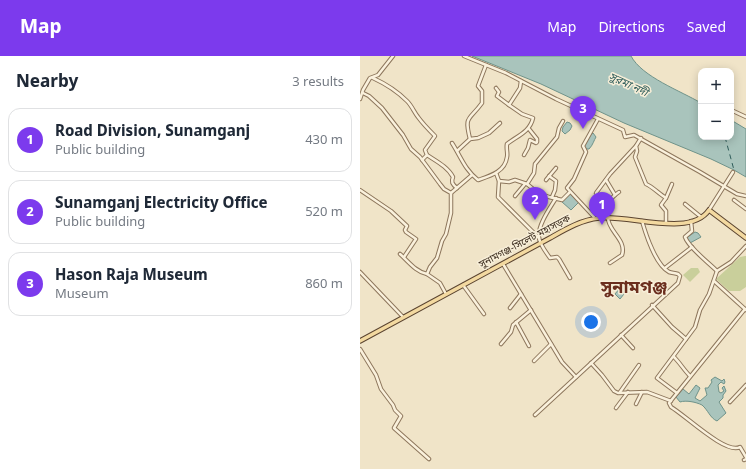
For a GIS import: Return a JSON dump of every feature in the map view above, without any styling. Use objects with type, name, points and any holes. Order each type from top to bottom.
[{"type":"main road","name":"সুনামগঞ্জ-সিলেট মহাসড়ক","points":[[360,341],[578,223],[595,218],[607,217],[666,223],[692,222],[701,218],[709,210]]},
{"type":"main road","points":[[709,210],[746,238]]},
{"type":"street","points":[[360,99],[365,85],[370,78],[378,75],[393,56]]},
{"type":"street","points":[[464,56],[506,73],[623,130],[625,137],[634,135],[641,138],[724,187],[737,194],[746,196]]},
{"type":"street","points":[[470,139],[467,128],[467,120],[482,103],[482,91],[478,86],[486,64]]},
{"type":"street","points":[[373,78],[389,85],[411,105],[418,118],[435,136],[425,150],[427,155],[436,160],[452,174],[453,185],[457,188]]},
{"type":"street","points":[[509,105],[520,88],[521,81]]},
{"type":"street","points":[[452,143],[466,170],[478,180],[496,173],[505,165],[507,159],[507,144],[529,129],[533,118],[522,114],[497,96],[499,92],[496,88]]},
{"type":"street","points":[[363,93],[369,96],[382,108],[403,135],[411,149],[422,160],[444,189],[451,193]]},
{"type":"street","points":[[734,111],[746,117]]},
{"type":"street","points":[[595,218],[567,188],[574,179],[585,156],[586,152],[583,146],[598,118]]},
{"type":"street","points":[[515,196],[534,173],[535,164],[557,137],[559,128],[563,121]]},
{"type":"street","points":[[457,151],[470,139],[478,138],[489,133],[500,123]]},
{"type":"street","points":[[524,155],[530,140],[536,143],[537,142],[537,139],[529,129]]},
{"type":"street","points":[[596,193],[641,138]]},
{"type":"street","points":[[636,146],[637,151],[635,157],[646,184],[666,198]]},
{"type":"street","points":[[422,160],[427,155]]},
{"type":"street","points":[[546,180],[556,168]]},
{"type":"street","points":[[709,210],[734,172]]},
{"type":"street","points":[[496,173],[499,182],[498,197],[539,238],[550,258],[557,257],[559,259],[570,278]]},
{"type":"street","points":[[451,193],[472,175]]},
{"type":"street","points":[[549,176],[556,181],[552,198]]},
{"type":"street","points":[[499,182],[509,182],[515,180],[526,184],[538,193],[562,200],[570,192]]},
{"type":"street","points":[[606,180],[614,195]]},
{"type":"street","points":[[666,223],[666,211],[661,205],[672,184]]},
{"type":"street","points":[[360,190],[399,217],[407,226],[405,230],[406,232],[416,239],[404,257]]},
{"type":"street","points":[[610,263],[622,255],[623,249],[608,223],[607,217],[607,206],[614,195],[619,192]]},
{"type":"street","points":[[427,274],[437,258],[447,232],[451,213],[451,193]]},
{"type":"street","points":[[539,238],[545,217],[556,198]]},
{"type":"street","points":[[734,200],[746,209]]},
{"type":"street","points":[[685,204],[701,218]]},
{"type":"street","points":[[534,415],[678,283],[680,276],[678,274],[670,273],[662,266],[650,245],[642,221]]},
{"type":"street","points":[[692,222],[692,230],[685,238],[692,247],[717,271]]},
{"type":"street","points":[[677,393],[658,378],[696,327],[700,310],[709,294],[717,271],[730,262],[746,246]]},
{"type":"street","points":[[665,268],[692,247]]},
{"type":"street","points":[[400,254],[417,270],[427,274],[440,283],[446,294]]},
{"type":"street","points":[[502,263],[562,362],[576,377]]},
{"type":"street","points":[[360,272],[403,317]]},
{"type":"street","points":[[714,281],[746,309],[690,376],[669,404],[725,446],[735,449],[740,447],[745,459]]},
{"type":"street","points":[[462,285],[484,314]]},
{"type":"street","points":[[510,308],[521,294]]},
{"type":"street","points":[[652,306],[686,339]]},
{"type":"street","points":[[501,344],[511,332],[513,325],[531,310]]},
{"type":"street","points":[[516,322],[529,346]]},
{"type":"street","points":[[621,335],[633,348]]},
{"type":"street","points":[[534,361],[551,344]]},
{"type":"street","points":[[360,349],[379,380],[379,386],[395,410],[401,416],[394,427],[396,431],[429,458]]},
{"type":"street","points":[[674,357],[679,361],[681,366],[690,376]]},
{"type":"street","points":[[590,363],[602,375],[614,391],[647,392],[671,401]]},
{"type":"street","points":[[620,392],[639,365]]},
{"type":"street","points":[[730,402],[746,385]]},
{"type":"street","points":[[616,408],[628,392]]},
{"type":"street","points":[[636,404],[642,392]]},
{"type":"green space","points":[[746,256],[746,287],[740,291],[729,291],[716,279],[740,257]]},
{"type":"green space","points":[[691,268],[698,268],[700,272],[690,282],[683,275]]},
{"type":"water","name":"সুরমা নদী","points":[[472,56],[631,56],[636,64],[644,71],[698,101],[698,140],[734,140],[734,122],[746,129],[746,177],[711,159],[624,123],[541,84]]},
{"type":"water","points":[[567,122],[572,126],[565,134],[562,131]]},
{"type":"water","points":[[593,133],[596,137],[589,149],[585,149],[583,146],[590,134]]},
{"type":"water","points":[[570,194],[579,202],[571,210],[562,202]]},
{"type":"water","points":[[695,232],[701,237],[690,243],[686,238]]},
{"type":"water","points":[[628,282],[631,286],[623,292],[624,294],[620,299],[615,294]]},
{"type":"water","points":[[715,377],[722,381],[724,379],[725,382],[724,384],[721,382],[718,385],[719,392],[721,393],[724,391],[722,388],[724,386],[726,391],[723,398],[719,402],[726,413],[717,421],[702,405],[685,401],[680,402],[676,397],[683,389],[689,394],[696,385],[700,388],[695,398],[700,401],[707,395],[705,388],[708,388],[712,382],[711,380]]},
{"type":"ferry route","points":[[726,140],[734,170]]},
{"type":"place","name":"Hason Raja Museum","points":[[583,129]]},
{"type":"place","name":"Sunamganj Electricity Office","points":[[535,220]]},
{"type":"place","name":"Road Division, Sunamganj","points":[[602,225]]},
{"type":"district","name":"সুনামগঞ্জ","points":[[634,288]]}]
